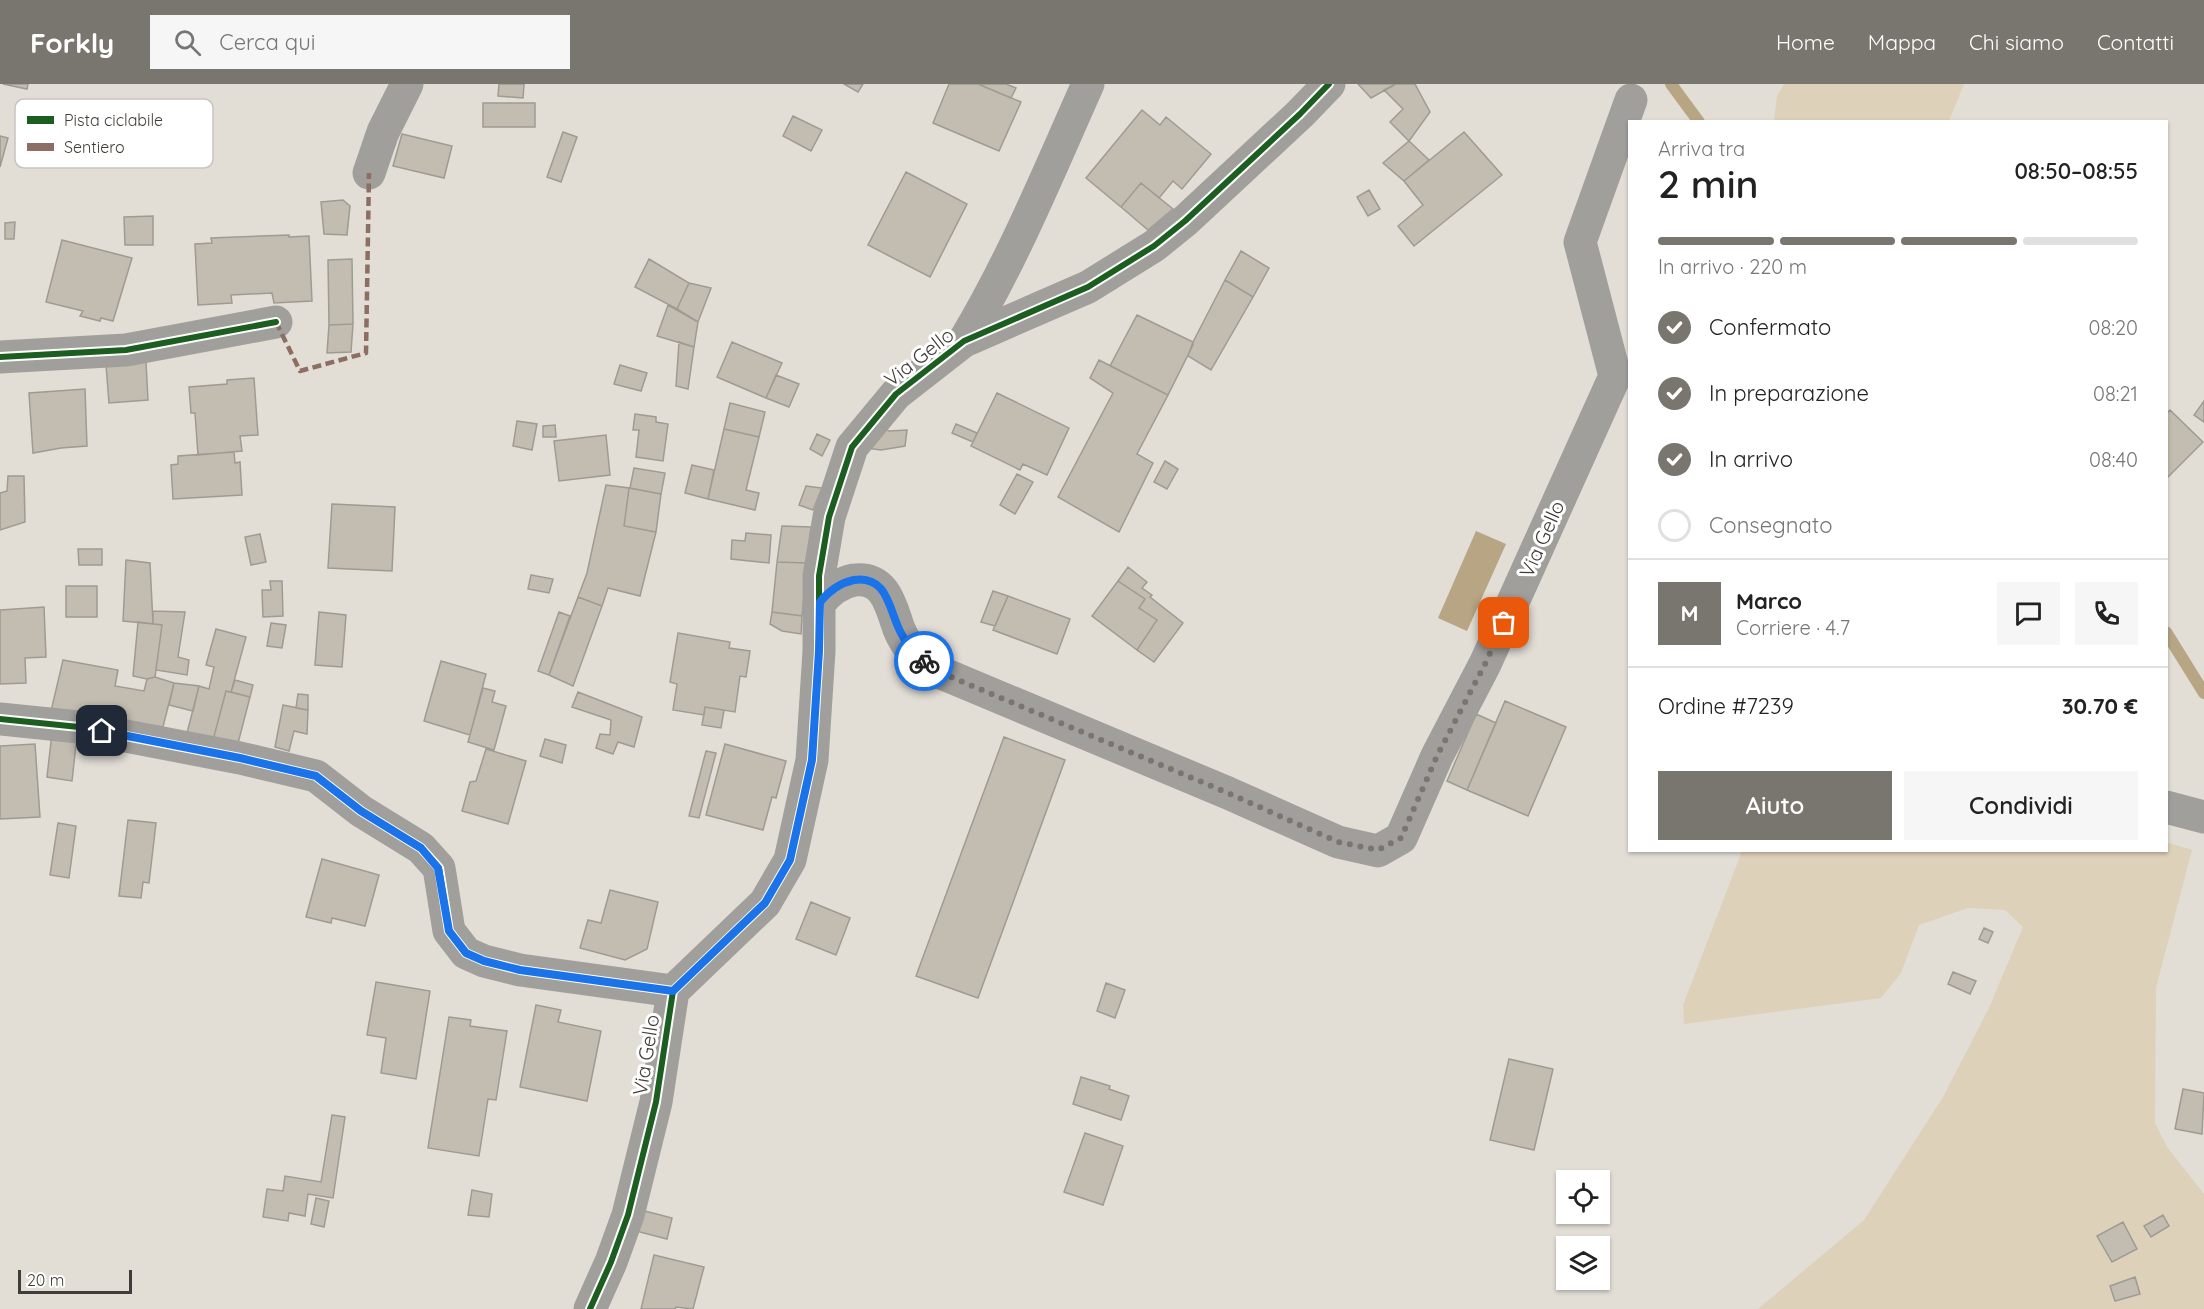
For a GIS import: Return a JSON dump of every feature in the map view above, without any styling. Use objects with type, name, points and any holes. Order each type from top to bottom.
[{"type":"street","points":[[369,174],[383,132],[407,84]]},
{"type":"street","name":"Via Gello","points":[[964,341],[986,305],[1088,84]]},
{"type":"street","name":"Via Gello","points":[[590,1309],[611,1262],[628,1215],[656,1102],[673,991],[765,903],[790,860],[812,760],[819,651],[819,576],[829,518],[852,447],[896,394],[964,341],[1088,287],[1154,246],[1185,221],[1329,84]]},
{"type":"street","name":"Via Gello","points":[[820,602],[827,593],[843,582],[860,579],[880,586],[891,604],[900,631],[914,655],[939,672],[1228,793],[1338,842],[1378,850],[1401,838],[1437,756],[1485,664],[1616,376],[1580,242],[1635,102]]},
{"type":"street","points":[[0,357],[126,350],[276,322]]},
{"type":"street","points":[[0,719],[80,727],[240,758],[316,776],[361,811],[421,848],[438,868],[449,931],[466,953],[484,961],[520,970],[673,991]]},
{"type":"street","points":[[2168,808],[2204,817]]},
{"type":"shaded area","points":[[1784,84],[1964,84],[1949,120],[1774,120],[1777,96]]},
{"type":"shaded area","points":[[1476,531],[1506,544],[1467,631],[1438,618]]},
{"type":"shaded area","points":[[2168,843],[2192,850],[2156,988],[2155,1123],[2167,1147],[2204,1194],[2204,1309],[1758,1309],[1864,1220],[1943,1097],[1989,1008],[2023,927],[2005,910],[1968,908],[1919,925],[1901,973],[1881,998],[1684,1024],[1683,1005],[1742,852],[2168,852]]},
{"type":"building","points":[[3,84],[28,84],[27,89]]},
{"type":"building","points":[[499,84],[524,84],[523,98],[498,96]]},
{"type":"building","points":[[844,84],[863,84],[858,92]]},
{"type":"building","points":[[949,84],[978,84],[1021,102],[999,151],[933,123]]},
{"type":"building","points":[[978,84],[1006,84],[1016,88],[1011,98]]},
{"type":"building","points":[[1358,84],[1396,84],[1371,98]]},
{"type":"building","points":[[1396,84],[1415,84],[1430,112],[1409,141],[1390,122],[1403,109],[1384,90]]},
{"type":"building","points":[[483,103],[535,103],[535,127],[483,127]]},
{"type":"building","points":[[1142,110],[1160,125],[1166,117],[1211,154],[1182,189],[1173,181],[1159,198],[1141,183],[1121,207],[1086,178]]},
{"type":"building","points":[[793,116],[822,130],[811,151],[783,136]]},
{"type":"building","points":[[563,132],[577,137],[561,182],[547,177]]},
{"type":"building","points":[[1464,132],[1502,175],[1414,246],[1398,226],[1423,205],[1404,181]]},
{"type":"building","points":[[402,134],[452,146],[444,178],[393,166]]},
{"type":"building","points":[[0,136],[8,138],[0,167]]},
{"type":"building","points":[[1409,141],[1429,160],[1404,181],[1383,163]]},
{"type":"building","points":[[906,172],[967,204],[930,277],[868,245]]},
{"type":"building","points":[[1141,183],[1173,209],[1148,230],[1121,207]]},
{"type":"building","points":[[1369,190],[1380,209],[1368,216],[1357,197]]},
{"type":"building","points":[[343,200],[350,206],[347,235],[324,234],[321,202]]},
{"type":"building","points":[[153,216],[153,245],[125,245],[124,217]]},
{"type":"building","points":[[15,222],[14,239],[5,239],[5,223]]},
{"type":"building","points":[[289,235],[289,237],[309,236],[312,301],[274,303],[272,293],[231,295],[232,303],[198,305],[195,244],[212,243],[211,238]]},
{"type":"building","points":[[62,240],[132,258],[113,321],[101,318],[100,321],[80,316],[83,311],[46,302]]},
{"type":"building","points":[[1241,251],[1269,268],[1253,297],[1225,280]]},
{"type":"building","points":[[352,259],[353,324],[329,325],[328,260]]},
{"type":"building","points":[[649,259],[689,283],[677,309],[635,287]]},
{"type":"building","points":[[1225,280],[1253,297],[1211,370],[1188,356]]},
{"type":"building","points":[[689,283],[711,288],[698,322],[677,309]]},
{"type":"building","points":[[668,305],[698,322],[694,347],[657,336]]},
{"type":"building","points":[[1137,315],[1193,342],[1168,395],[1110,366]]},
{"type":"building","points":[[353,324],[351,352],[327,353],[329,325]]},
{"type":"building","points":[[679,342],[694,347],[688,389],[676,386]]},
{"type":"building","points":[[732,342],[782,363],[766,398],[717,377]]},
{"type":"building","points":[[1099,360],[1168,395],[1137,454],[1153,463],[1119,532],[1058,497],[1113,393],[1090,378]]},
{"type":"building","points":[[146,362],[148,400],[109,403],[106,365]]},
{"type":"building","points":[[620,365],[647,373],[641,391],[614,384]]},
{"type":"building","points":[[776,375],[799,384],[789,407],[766,398]]},
{"type":"building","points":[[254,378],[258,435],[240,436],[242,451],[198,455],[195,413],[191,413],[189,387],[227,384],[227,380]]},
{"type":"building","points":[[85,389],[87,446],[33,453],[29,393]]},
{"type":"building","points":[[997,393],[1069,428],[1047,475],[1023,464],[1020,470],[971,446]]},
{"type":"building","points":[[2204,401],[2204,422],[2194,415]]},
{"type":"building","points":[[730,403],[765,412],[759,437],[724,429]]},
{"type":"building","points":[[2170,410],[2203,442],[2168,477],[2168,412]]},
{"type":"building","points":[[635,414],[656,417],[656,422],[668,424],[663,461],[636,457],[639,430],[633,430]]},
{"type":"building","points":[[517,421],[537,424],[532,450],[513,446]]},
{"type":"building","points":[[956,424],[977,433],[973,442],[952,433]]},
{"type":"building","points":[[555,425],[556,437],[543,437],[543,426]]},
{"type":"building","points":[[882,426],[889,431],[907,430],[905,446],[881,450],[865,448]]},
{"type":"building","points":[[724,429],[759,437],[746,490],[759,493],[755,510],[708,499]]},
{"type":"building","points":[[817,434],[830,440],[822,456],[810,449]]},
{"type":"building","points":[[606,435],[610,475],[559,481],[554,441]]},
{"type":"building","points":[[234,452],[235,463],[240,462],[242,495],[173,499],[171,465],[178,464],[178,456]]},
{"type":"building","points":[[1165,461],[1178,469],[1167,489],[1154,482]]},
{"type":"building","points":[[692,465],[714,470],[708,499],[685,493]]},
{"type":"building","points":[[634,468],[665,473],[661,494],[630,488]]},
{"type":"building","points":[[1017,474],[1033,482],[1015,514],[1000,505]]},
{"type":"building","points":[[8,476],[24,476],[25,522],[0,530],[0,493],[7,491]]},
{"type":"building","points":[[606,485],[629,488],[624,526],[656,532],[640,596],[608,588],[602,606],[578,597],[587,573]]},
{"type":"building","points":[[806,486],[822,488],[813,510],[799,505]]},
{"type":"building","points":[[629,488],[661,494],[656,532],[624,526]]},
{"type":"building","points":[[332,504],[395,507],[392,571],[328,568]]},
{"type":"building","points":[[782,526],[811,527],[807,563],[777,562]]},
{"type":"building","points":[[746,533],[771,535],[769,563],[731,559],[732,540],[745,541]]},
{"type":"building","points":[[260,534],[266,562],[251,565],[245,537]]},
{"type":"building","points":[[78,549],[102,549],[102,565],[79,565]]},
{"type":"building","points":[[126,560],[150,563],[153,624],[123,621]]},
{"type":"building","points":[[777,562],[807,563],[802,616],[772,612]]},
{"type":"building","points":[[1128,567],[1147,582],[1142,588],[1152,595],[1150,597],[1183,623],[1154,662],[1137,650],[1157,620],[1139,608],[1145,599],[1118,581]]},
{"type":"building","points":[[531,575],[553,579],[549,593],[528,589]]},
{"type":"building","points":[[270,581],[282,581],[283,616],[263,617],[262,590],[271,590]]},
{"type":"building","points":[[1118,581],[1145,599],[1139,608],[1157,620],[1137,650],[1092,616]]},
{"type":"building","points":[[66,586],[97,586],[97,617],[66,617]]},
{"type":"building","points":[[993,591],[1008,596],[995,626],[981,622]]},
{"type":"building","points":[[1008,596],[1070,619],[1057,654],[993,630]]},
{"type":"building","points":[[578,597],[602,606],[573,686],[549,675]]},
{"type":"building","points":[[44,607],[46,657],[25,658],[26,683],[0,684],[0,610]]},
{"type":"building","points":[[153,611],[185,612],[178,657],[189,660],[187,675],[156,670],[162,625],[153,624]]},
{"type":"building","points":[[319,612],[346,615],[342,667],[315,665]]},
{"type":"building","points":[[559,612],[570,616],[549,675],[538,671]]},
{"type":"building","points":[[772,612],[802,616],[801,634],[782,631],[770,624]]},
{"type":"building","points":[[138,622],[162,625],[155,677],[147,679],[133,676]]},
{"type":"building","points":[[271,623],[286,625],[282,648],[267,646]]},
{"type":"building","points":[[216,629],[246,637],[231,692],[226,691],[213,740],[187,733],[199,686],[209,689],[214,667],[206,665]]},
{"type":"building","points":[[678,633],[730,642],[729,648],[750,651],[746,677],[740,676],[735,712],[705,707],[704,715],[673,710],[677,684],[670,682]]},
{"type":"building","points":[[63,660],[118,670],[115,686],[144,691],[147,679],[155,677],[174,683],[163,727],[51,711]]},
{"type":"building","points":[[441,661],[486,674],[470,735],[424,721]]},
{"type":"building","points":[[235,680],[253,685],[250,697],[231,692]]},
{"type":"building","points":[[174,683],[199,686],[193,711],[169,705]]},
{"type":"building","points":[[483,688],[495,691],[492,702],[506,706],[494,750],[468,742]]},
{"type":"building","points":[[226,691],[250,697],[237,747],[213,740]]},
{"type":"building","points":[[578,692],[642,717],[634,747],[618,742],[613,754],[596,748],[600,734],[610,735],[611,720],[572,707]]},
{"type":"building","points":[[298,694],[308,695],[308,710],[296,708]]},
{"type":"building","points":[[1505,701],[1566,727],[1528,816],[1467,790]]},
{"type":"building","points":[[283,705],[308,710],[307,734],[294,731],[289,751],[275,747]]},
{"type":"building","points":[[705,707],[724,710],[721,728],[702,725]]},
{"type":"building","points":[[1476,714],[1496,723],[1467,790],[1447,781]]},
{"type":"building","points":[[52,733],[77,736],[72,781],[47,777]]},
{"type":"building","points":[[1004,737],[1065,760],[978,998],[916,976]]},
{"type":"building","points":[[545,739],[566,745],[562,763],[540,756]]},
{"type":"building","points":[[35,744],[40,817],[0,819],[0,746]]},
{"type":"building","points":[[725,744],[786,761],[776,798],[772,797],[763,830],[706,815]]},
{"type":"building","points":[[486,749],[526,761],[508,824],[462,811],[470,782],[476,781]]},
{"type":"building","points":[[706,751],[716,753],[699,818],[689,816]]},
{"type":"building","points":[[128,820],[156,823],[149,883],[143,882],[141,898],[119,896]]},
{"type":"building","points":[[58,823],[76,826],[69,878],[50,875]]},
{"type":"building","points":[[322,859],[379,875],[365,926],[332,918],[331,923],[306,917]]},
{"type":"building","points":[[610,890],[658,902],[647,949],[625,960],[580,948],[588,920],[601,923]]},
{"type":"building","points":[[811,902],[850,918],[836,955],[796,939]]},
{"type":"building","points":[[1984,928],[1993,932],[1988,943],[1979,939]]},
{"type":"building","points":[[1953,972],[1976,981],[1970,994],[1948,984]]},
{"type":"building","points":[[376,982],[430,991],[416,1079],[381,1073],[386,1038],[367,1035]]},
{"type":"building","points":[[1106,983],[1125,990],[1115,1018],[1097,1011]]},
{"type":"building","points":[[536,1005],[561,1010],[558,1022],[601,1031],[587,1101],[520,1087]]},
{"type":"building","points":[[449,1017],[471,1020],[470,1026],[507,1031],[496,1100],[488,1099],[479,1156],[428,1148]]},
{"type":"building","points":[[1509,1059],[1553,1069],[1534,1150],[1490,1140]]},
{"type":"building","points":[[1081,1077],[1110,1086],[1109,1089],[1129,1096],[1121,1120],[1073,1104]]},
{"type":"building","points":[[2183,1089],[2204,1093],[2202,1134],[2175,1129]]},
{"type":"building","points":[[332,1115],[345,1117],[333,1198],[308,1194],[305,1216],[289,1213],[288,1221],[263,1217],[267,1189],[283,1191],[285,1176],[321,1182]]},
{"type":"building","points":[[1085,1133],[1123,1146],[1103,1205],[1064,1192]]},
{"type":"building","points":[[472,1190],[492,1194],[489,1217],[468,1215]]},
{"type":"building","points":[[316,1198],[329,1201],[324,1227],[311,1224]]},
{"type":"building","points":[[641,1210],[672,1218],[667,1239],[636,1231]]},
{"type":"building","points":[[2163,1215],[2169,1226],[2151,1237],[2144,1226]]},
{"type":"building","points":[[2123,1222],[2137,1249],[2112,1262],[2097,1236]]},
{"type":"building","points":[[654,1255],[704,1267],[693,1309],[676,1307],[675,1309],[641,1309]]},
{"type":"building","points":[[2135,1277],[2140,1294],[2115,1301],[2110,1286]]},
{"type":"waterway","points":[[1671,84],[1698,120]]},
{"type":"waterway","points":[[2168,635],[2204,693]]},
{"type":"marked path","points":[[276,322],[300,371],[366,353],[369,173]]},
{"type":"cycle path","points":[[590,1309],[611,1262],[628,1215],[656,1102],[673,991],[765,903],[790,860],[812,760],[819,651],[819,576],[829,517],[852,447],[896,394],[964,341],[1088,287],[1154,246],[1185,221],[1329,84]]},
{"type":"cycle path","points":[[0,357],[126,350],[276,322]]},
{"type":"cycle path","points":[[0,719],[79,727],[240,758],[316,776],[361,811],[421,848],[439,868],[449,931],[466,953],[484,961],[520,970],[673,991]]},
{"type":"way so far","points":[[924,661],[939,672],[1099,738],[1338,842],[1378,850],[1401,838],[1437,756],[1504,623]]},
{"type":"route","points":[[102,731],[240,758],[316,776],[361,811],[421,848],[438,868],[449,931],[466,953],[484,961],[520,970],[673,991],[765,903],[790,860],[812,760],[820,602],[827,593],[843,582],[860,579],[880,586],[891,604],[900,631],[914,655],[924,661]]}]
